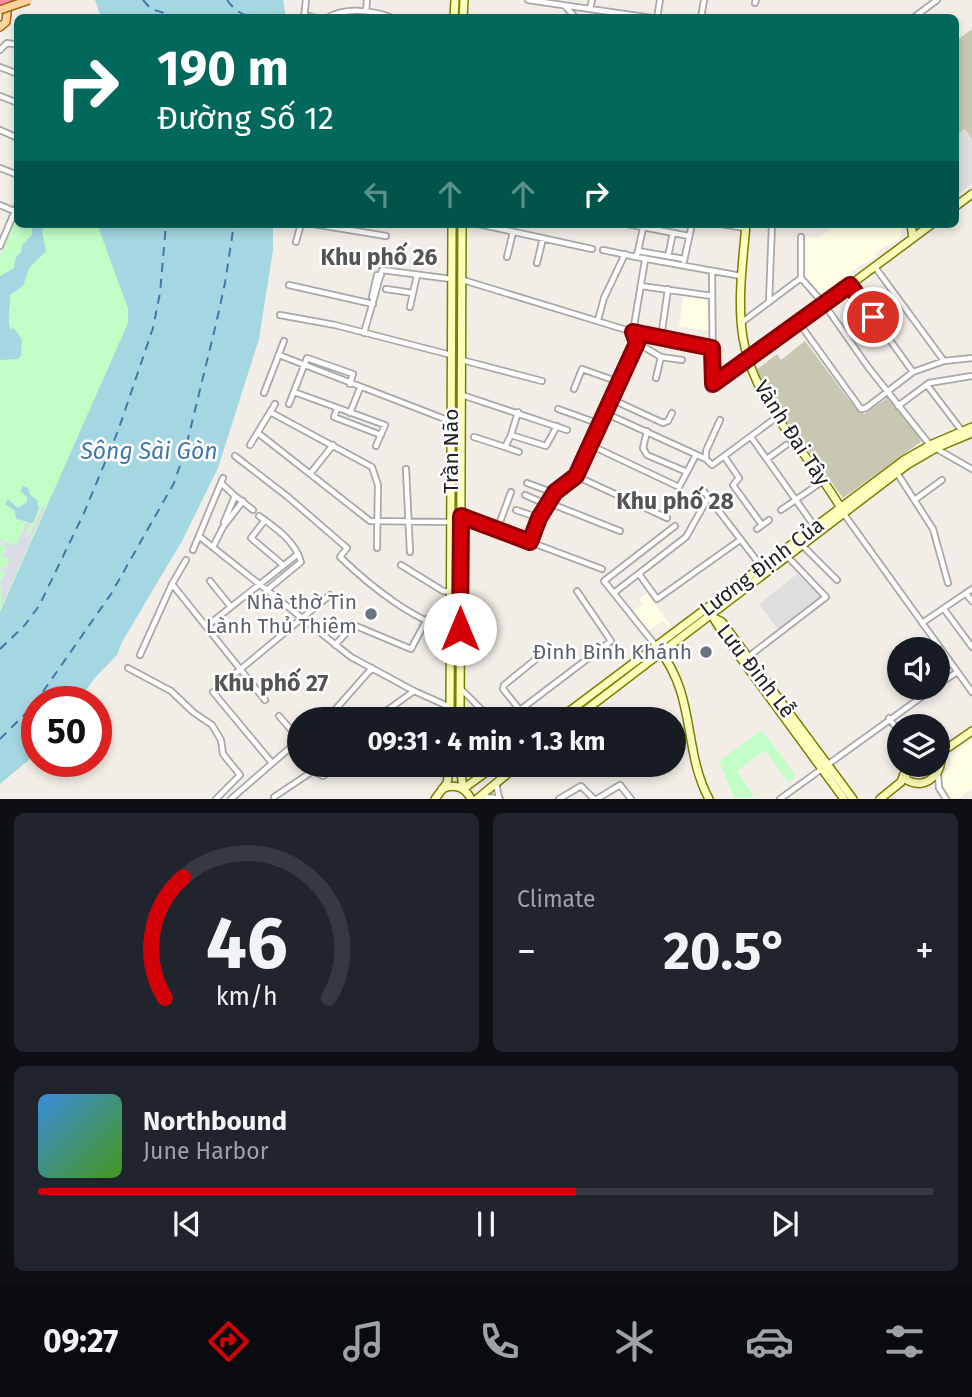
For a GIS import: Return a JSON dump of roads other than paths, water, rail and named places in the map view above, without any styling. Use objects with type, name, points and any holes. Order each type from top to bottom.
[{"type":"highway","points":[[0,2],[7,0]]},
{"type":"main road","points":[[3,25],[7,0]]},
{"type":"main road","points":[[0,10],[29,0]]},
{"type":"main road","name":"Trần Não","points":[[450,707],[452,228]]},
{"type":"main road","name":"Trần Não","points":[[460,707],[462,228]]},
{"type":"main road","name":"Vành Đai Tây","points":[[745,228],[741,323],[749,360],[760,390],[842,510]]},
{"type":"main road","points":[[912,228],[913,238]]},
{"type":"main road","points":[[749,360],[927,228]]},
{"type":"main road","points":[[452,239],[462,239]]},
{"type":"main road","points":[[451,371],[462,371]]},
{"type":"main road","name":"Lương Định Của","points":[[576,707],[659,649],[714,616],[764,569],[802,545],[904,460],[972,427]]},
{"type":"main road","name":"Lương Định Của","points":[[589,707],[815,527],[933,446],[972,433]]},
{"type":"main road","points":[[450,497],[461,496]]},
{"type":"main road","name":"Lưu Đình Lễ","points":[[714,616],[722,622],[747,657],[844,799]]},
{"type":"main road","name":"Lưu Đình Lễ","points":[[714,616],[726,638],[823,766],[853,799]]},
{"type":"main road","points":[[659,649],[681,685],[694,751],[709,799]]},
{"type":"main road","points":[[950,746],[972,731]]},
{"type":"main road","points":[[435,799],[449,777]]},
{"type":"main road","points":[[462,777],[463,789]]},
{"type":"main road","points":[[463,789],[479,777]]},
{"type":"main road","points":[[442,790],[454,786],[476,798],[503,777]]},
{"type":"main road","points":[[880,799],[897,786],[902,777]]},
{"type":"main road","points":[[907,777],[907,780],[920,783]]},
{"type":"main road","points":[[897,786],[920,783],[934,777]]},
{"type":"street","points":[[366,11],[367,0]]},
{"type":"street","points":[[527,0],[626,14]]},
{"type":"street","points":[[590,9],[592,0]]},
{"type":"street","points":[[918,14],[937,0]]},
{"type":"street","points":[[564,5],[572,14]]},
{"type":"street","points":[[334,14],[366,11],[378,14]]},
{"type":"street","points":[[1,34],[3,25]]},
{"type":"street","points":[[0,205],[14,211],[0,244]]},
{"type":"street","points":[[296,242],[300,228]]},
{"type":"street","points":[[337,228],[386,236]]},
{"type":"street","points":[[496,228],[592,249]]},
{"type":"street","points":[[637,254],[643,228],[689,236]]},
{"type":"street","points":[[685,266],[690,228]]},
{"type":"street","points":[[769,302],[772,228]]},
{"type":"street","points":[[507,257],[513,232]]},
{"type":"street","points":[[668,256],[673,233]]},
{"type":"street","points":[[801,237],[801,278],[824,304],[887,392],[933,446],[972,469]]},
{"type":"street","points":[[537,263],[542,238]]},
{"type":"street","points":[[603,250],[684,259]]},
{"type":"street","points":[[598,320],[604,298],[625,254]]},
{"type":"street","points":[[637,254],[645,260],[742,277]]},
{"type":"street","points":[[645,260],[633,332],[637,343],[661,357],[682,360]]},
{"type":"street","points":[[875,266],[944,361]]},
{"type":"street","points":[[712,271],[712,386],[749,360]]},
{"type":"street","points":[[372,297],[377,275],[381,273],[452,279]]},
{"type":"street","points":[[364,333],[381,273]]},
{"type":"street","points":[[410,307],[417,275]]},
{"type":"street","points":[[741,323],[801,278]]},
{"type":"street","points":[[462,280],[633,332],[712,348]]},
{"type":"street","points":[[289,285],[373,304]]},
{"type":"street","points":[[850,285],[913,372]]},
{"type":"street","points":[[641,286],[712,296]]},
{"type":"street","points":[[386,289],[413,293]]},
{"type":"street","points":[[661,337],[668,289]]},
{"type":"street","points":[[280,315],[451,355]]},
{"type":"street","points":[[799,323],[861,408],[866,408],[913,372],[944,361],[972,358]]},
{"type":"street","points":[[264,393],[284,341]]},
{"type":"street","points":[[530,542],[539,518],[554,493],[576,476],[637,343]]},
{"type":"street","points":[[279,355],[450,422]]},
{"type":"street","points":[[656,377],[661,357]]},
{"type":"street","points":[[289,404],[307,358],[353,374],[350,384]]},
{"type":"street","points":[[462,360],[542,381]]},
{"type":"street","points":[[575,389],[582,369],[619,382]]},
{"type":"street","points":[[898,406],[927,385],[940,380],[972,376]]},
{"type":"street","points":[[927,385],[961,431]]},
{"type":"street","points":[[350,414],[360,388]]},
{"type":"street","points":[[293,393],[385,425],[376,446]]},
{"type":"street","points":[[462,395],[567,430]]},
{"type":"street","points":[[611,399],[663,423],[668,421],[672,413]]},
{"type":"street","points":[[250,445],[275,404]]},
{"type":"street","points":[[337,409],[334,417],[381,435]]},
{"type":"street","points":[[558,409],[600,424]]},
{"type":"street","points":[[270,412],[368,464],[375,471],[377,548]]},
{"type":"street","points":[[505,447],[518,412]]},
{"type":"street","points":[[605,413],[706,459],[712,465],[777,417]]},
{"type":"street","points":[[706,459],[706,451],[720,420]]},
{"type":"street","points":[[511,435],[546,446],[557,426]]},
{"type":"street","points":[[647,431],[643,448],[647,455],[687,471]]},
{"type":"street","points":[[258,433],[370,521],[451,522]]},
{"type":"street","points":[[474,437],[519,452]]},
{"type":"street","points":[[751,437],[815,527]]},
{"type":"street","points":[[767,459],[786,444]]},
{"type":"street","points":[[310,474],[333,445]]},
{"type":"street","points":[[590,445],[679,487],[696,455]]},
{"type":"street","points":[[234,456],[288,497],[347,548],[340,557],[362,579],[401,607],[450,629],[460,629]]},
{"type":"street","points":[[724,456],[739,478],[733,485],[759,527],[769,520]]},
{"type":"street","points":[[406,469],[410,552]]},
{"type":"street","points":[[897,473],[933,529],[948,583]]},
{"type":"street","points":[[576,476],[667,519]]},
{"type":"street","points":[[193,550],[222,480],[235,496],[253,510]]},
{"type":"street","points":[[781,510],[823,480]]},
{"type":"street","points":[[916,499],[942,480]]},
{"type":"street","points":[[527,484],[554,493]]},
{"type":"street","points":[[702,489],[764,569]]},
{"type":"street","points":[[497,530],[511,492]]},
{"type":"street","points":[[525,495],[620,531]]},
{"type":"street","points":[[213,547],[235,496]]},
{"type":"street","points":[[615,592],[686,537],[708,498]]},
{"type":"street","points":[[223,527],[243,501]]},
{"type":"street","points":[[516,510],[539,518]]},
{"type":"street","points":[[842,510],[972,692]]},
{"type":"street","points":[[258,516],[280,531],[302,562],[267,590]]},
{"type":"street","points":[[461,516],[602,569]]},
{"type":"street","points":[[265,520],[251,538],[283,565]]},
{"type":"street","points":[[659,649],[604,581],[675,526]]},
{"type":"street","points":[[200,537],[335,645],[414,691],[450,707]]},
{"type":"street","points":[[639,574],[657,599],[740,540]]},
{"type":"street","points":[[802,545],[836,580]]},
{"type":"street","points":[[207,626],[298,554]]},
{"type":"street","points":[[747,657],[826,597],[787,556]]},
{"type":"street","points":[[140,655],[172,584],[186,560]]},
{"type":"street","points":[[401,565],[443,591],[450,592]]},
{"type":"street","points":[[209,580],[231,607]]},
{"type":"street","points":[[172,584],[265,700]]},
{"type":"street","points":[[922,623],[972,589]]},
{"type":"street","points":[[524,707],[611,641],[577,591]]},
{"type":"street","points":[[966,594],[972,601]]},
{"type":"street","points":[[272,763],[213,692],[330,595]]},
{"type":"street","points":[[944,609],[972,647]]},
{"type":"street","points":[[335,645],[356,626],[411,649],[427,619]]},
{"type":"street","points":[[518,707],[503,689],[504,685],[551,647]]},
{"type":"street","points":[[128,668],[171,691],[193,712],[212,725],[221,740],[223,754],[248,783]]},
{"type":"street","points":[[338,707],[372,668]]},
{"type":"street","points":[[950,677],[957,672]]},
{"type":"street","points":[[460,688],[479,707]]},
{"type":"street","points":[[391,707],[414,691]]},
{"type":"street","points":[[895,714],[915,700]]},
{"type":"street","points":[[279,716],[287,726]]},
{"type":"street","points":[[780,799],[887,719]]},
{"type":"street","points":[[231,799],[287,750]]},
{"type":"street","points":[[216,799],[240,775]]},
{"type":"street","points":[[274,797],[304,777]]},
{"type":"street","points":[[939,777],[939,788],[946,799]]},
{"type":"street","points":[[476,798],[500,798],[496,783]]},
{"type":"street","points":[[920,783],[939,788]]},
{"type":"street","points":[[559,799],[581,786],[596,799],[620,785],[631,799]]},
{"type":"water","points":[[95,0],[283,0],[285,14],[100,14]]},
{"type":"water","points":[[32,228],[44,228],[42,231],[46,251],[29,268],[23,286],[10,295],[10,326],[22,339],[21,355],[18,359],[0,360],[0,276],[14,268],[22,245],[32,235]]},
{"type":"water","name":"Sông Sài Gòn","points":[[98,228],[273,228],[273,250],[259,339],[218,468],[182,541],[117,655],[89,686],[21,686],[21,766],[0,784],[0,612],[128,323],[128,308]]},
{"type":"water","points":[[23,486],[28,488],[30,495],[37,500],[39,508],[33,523],[16,519],[15,511],[5,504],[8,499],[18,508],[27,502],[27,497],[20,491]]},
{"type":"place","name":"Nhà thờ Tin Lành Thủ Thiêm","points":[[371,614]]},
{"type":"place","name":"Đình Bình Khánh","points":[[706,652]]},
{"type":"district","name":"Khu phố 26","points":[[379,257]]},
{"type":"district","name":"Khu phố 28","points":[[675,501]]},
{"type":"district","name":"Khu phố 27","points":[[271,683]]}]
